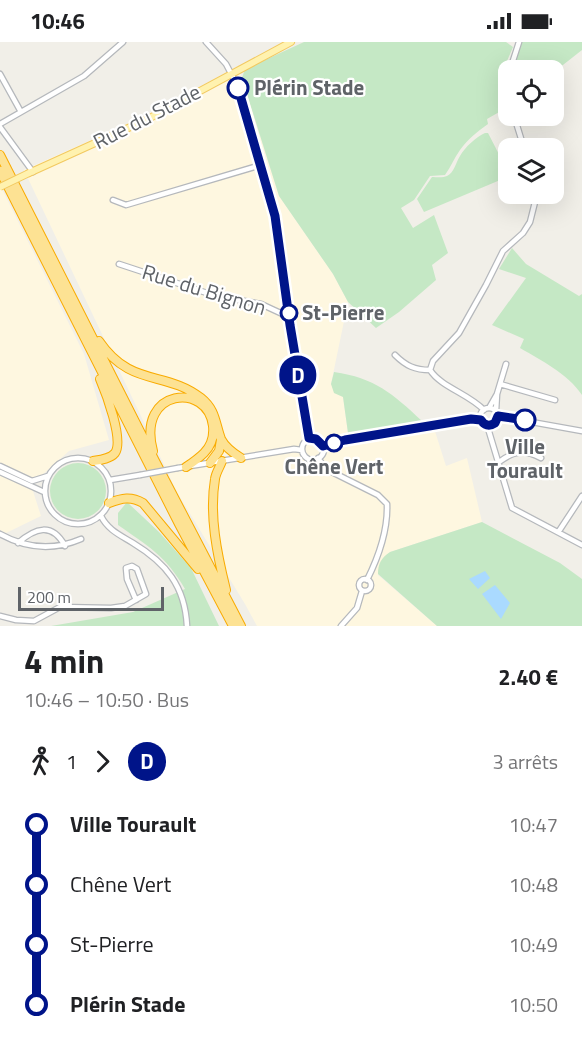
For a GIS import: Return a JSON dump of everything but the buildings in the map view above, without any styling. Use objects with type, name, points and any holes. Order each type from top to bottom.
[{"type":"highway","points":[[0,155],[224,602],[233,626]]},
{"type":"highway","points":[[0,171],[97,363],[224,602],[241,626]]},
{"type":"highway","points":[[80,312],[107,353],[121,366],[137,374],[189,391],[203,400],[213,412],[221,440],[240,458]]},
{"type":"highway","points":[[93,461],[111,456],[118,445],[117,433],[97,363]]},
{"type":"highway","points":[[154,461],[150,433],[154,414],[162,404],[186,398],[205,408],[212,420],[213,432],[208,448],[182,468]]},
{"type":"highway","points":[[210,463],[219,451],[221,440]]},
{"type":"highway","points":[[222,461],[215,480],[215,526],[224,602]]},
{"type":"highway","points":[[110,503],[124,498],[136,499],[143,503],[193,562],[210,590],[224,602]]},
{"type":"main road","name":"Rue du Stade","points":[[0,187],[148,119],[289,43]]},
{"type":"street","points":[[31,172],[0,126],[84,76],[123,42]]},
{"type":"street","points":[[206,42],[231,73],[237,85],[275,216],[309,438]]},
{"type":"street","points":[[513,60],[519,42]]},
{"type":"street","points":[[0,74],[21,112]]},
{"type":"street","points":[[113,200],[126,205],[261,165]]},
{"type":"street","points":[[430,370],[433,361],[459,333],[503,252],[523,233],[530,222],[534,204]]},
{"type":"street","name":"Rue du Bignon","points":[[119,264],[216,296],[261,304],[289,317]]},
{"type":"street","points":[[395,356],[404,364],[420,371],[430,370]]},
{"type":"street","points":[[487,425],[495,423],[497,394],[506,364]]},
{"type":"street","points":[[430,370],[436,377],[486,409],[582,431]]},
{"type":"street","points":[[500,384],[555,400]]},
{"type":"street","points":[[481,420],[481,414],[497,394]]},
{"type":"street","points":[[323,446],[345,440],[471,419],[481,420],[487,425],[512,508],[582,545]]},
{"type":"street","points":[[309,438],[316,439],[323,446]]},
{"type":"street","points":[[302,450],[309,438]]},
{"type":"street","points":[[319,460],[323,446]]},
{"type":"street","points":[[110,480],[294,449],[302,450],[308,458],[319,460],[326,469],[378,495],[387,504],[388,517],[374,568],[368,580],[371,584],[370,589],[362,591],[357,608],[341,626]]},
{"type":"street","points":[[499,462],[512,453],[534,454],[541,458]]},
{"type":"street","points":[[75,458],[93,461],[106,472],[110,480],[112,487],[110,503],[101,516],[85,524],[66,522],[51,511],[44,492],[48,476],[55,467],[67,460],[75,458]]},
{"type":"street","points":[[0,469],[32,481],[48,476]]},
{"type":"street","points":[[0,469],[44,492]]},
{"type":"street","points":[[559,531],[582,496]]},
{"type":"street","points":[[101,516],[108,527],[153,555],[169,572],[183,597],[187,626]]},
{"type":"street","points":[[18,543],[27,535],[45,529],[60,536],[65,546]]},
{"type":"street","points":[[0,534],[18,543],[46,548],[65,546],[81,539]]},
{"type":"street","points":[[0,616],[13,620],[34,621],[60,607],[125,606],[136,600],[146,594],[137,569],[132,566],[126,568],[127,579],[136,600]]},
{"type":"shaded area","points":[[238,66],[279,196],[333,274],[348,302],[331,384],[343,397],[348,433],[428,420],[433,425],[446,466],[467,458],[482,522],[390,552],[378,575],[437,626],[257,626],[178,494],[24,170],[145,116]]},
{"type":"shaded area","points":[[0,185],[84,354],[109,440],[69,451],[31,485],[41,516],[6,533],[0,530]]},
{"type":"green space","points":[[304,42],[506,42],[513,47],[507,60],[498,60],[498,113],[487,119],[488,124],[463,146],[445,175],[430,176],[414,200],[401,208],[413,228],[434,215],[448,253],[432,265],[436,280],[399,312],[376,328],[348,302],[333,274],[279,196],[242,78],[245,69]]},
{"type":"green space","points":[[521,42],[582,42],[582,50],[564,64],[564,60],[515,59]]},
{"type":"green space","points":[[488,133],[498,152],[498,181],[424,212],[417,199],[432,177],[449,175],[465,149],[474,140]]},
{"type":"green space","points":[[512,248],[526,264],[579,296],[582,294],[582,395],[562,374],[520,348],[524,339],[492,325],[526,278],[499,269]]},
{"type":"green space","points":[[334,372],[361,378],[382,388],[422,421],[348,433],[343,397],[334,393],[331,384]]},
{"type":"green space","points":[[78,463],[89,465],[98,471],[104,480],[106,491],[104,502],[98,511],[89,517],[78,519],[67,517],[58,511],[52,502],[50,491],[52,480],[58,471],[67,465]]},
{"type":"green space","points":[[127,502],[159,532],[191,568],[219,626],[51,626],[133,612],[185,589],[163,560],[118,525],[118,513]]},
{"type":"green space","points":[[482,522],[560,563],[582,579],[582,626],[437,626],[378,574],[381,562],[390,552]]},
{"type":"water","points":[[485,571],[490,578],[478,589],[469,579]]},
{"type":"water","points":[[495,585],[510,603],[501,619],[482,594]]},
{"type":"bus line","name":"D","points":[[238,88],[275,216],[309,438],[316,439],[323,446],[345,440],[471,419],[481,420],[490,426],[495,423],[498,416],[525,420]]},
{"type":"place","name":"Plérin Stade","points":[[238,88]]},
{"type":"place","name":"St-Pierre","points":[[289,313]]},
{"type":"place","name":"Ville Tourault","points":[[525,420]]},
{"type":"place","name":"Chêne Vert","points":[[334,443]]}]
